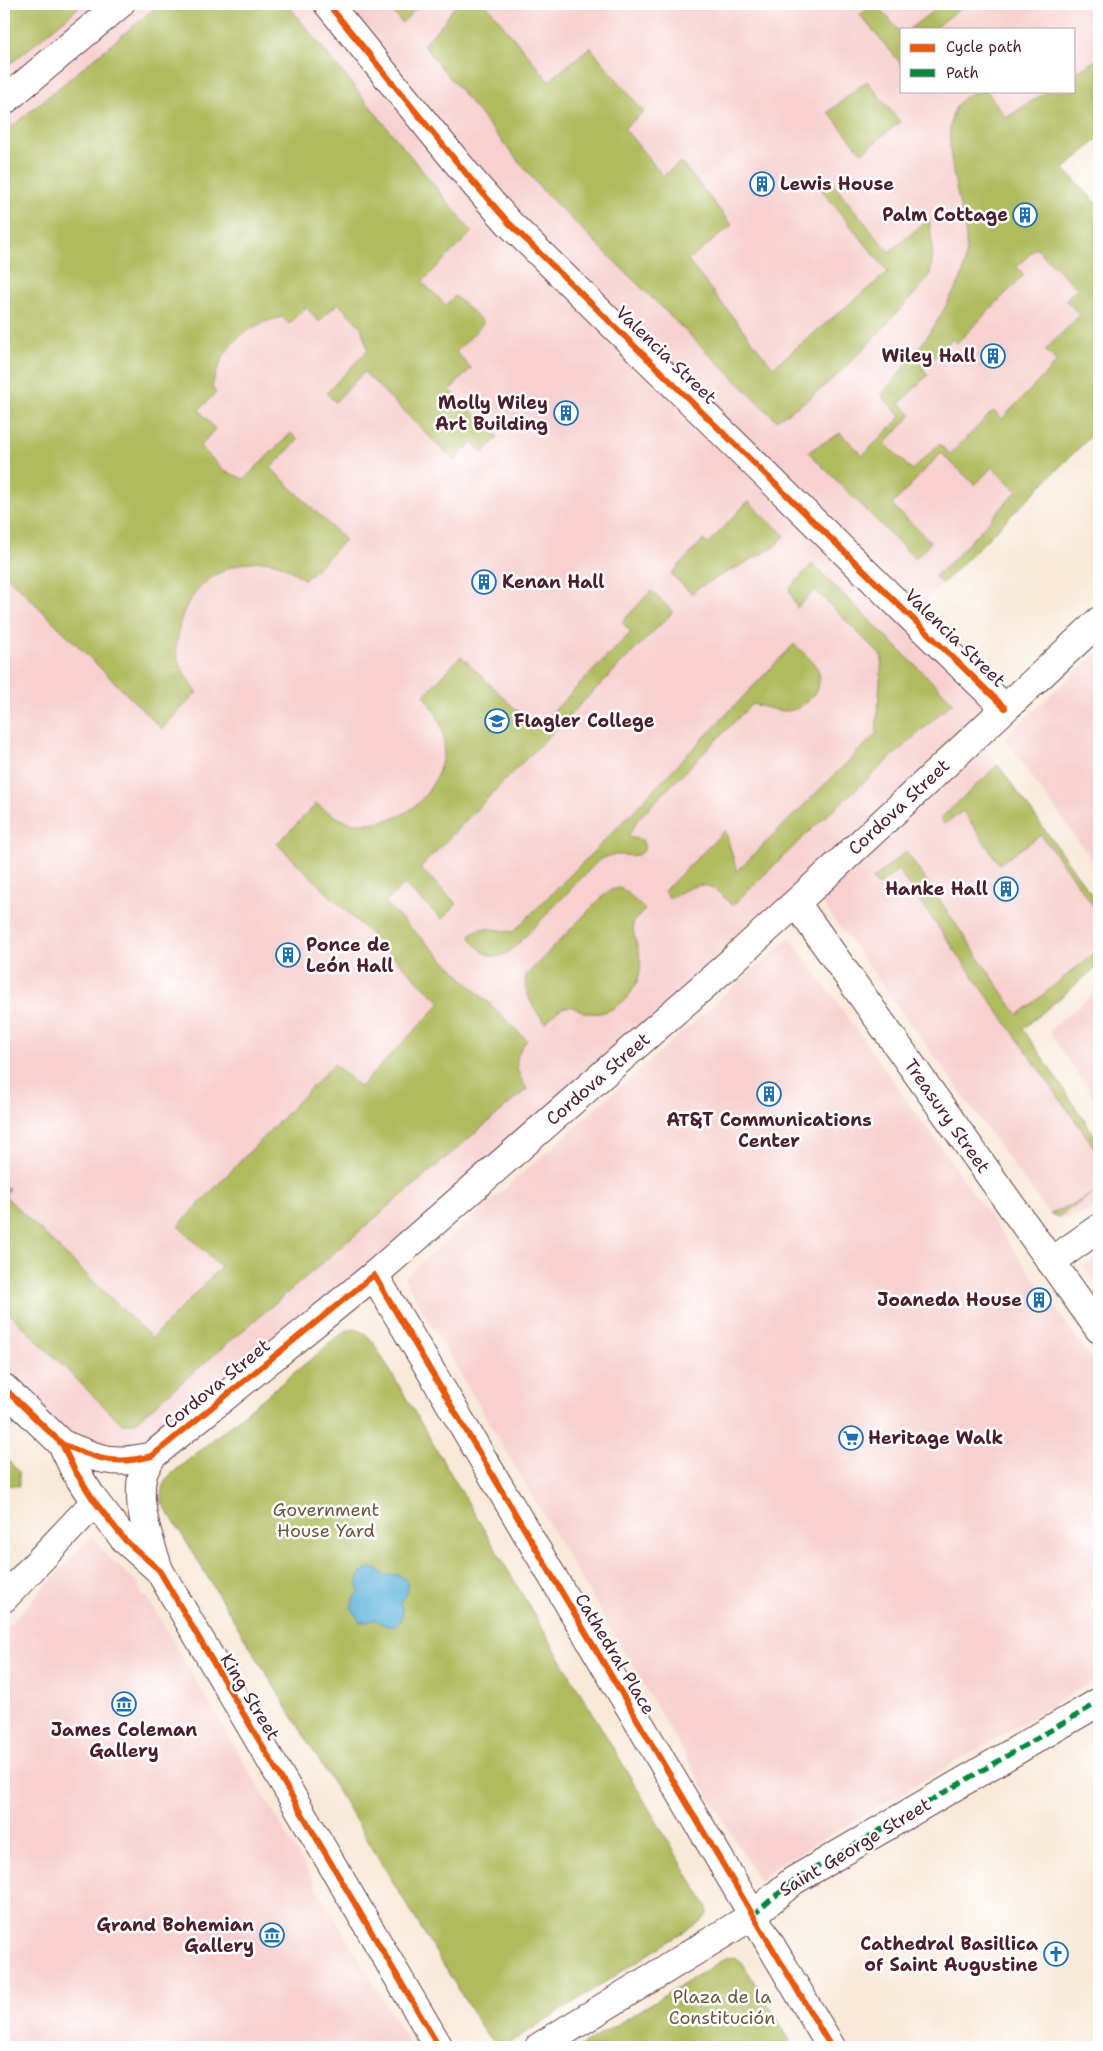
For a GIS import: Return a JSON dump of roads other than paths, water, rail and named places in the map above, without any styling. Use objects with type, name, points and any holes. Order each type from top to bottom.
[{"type":"street","points":[[4,101],[120,4]]},
{"type":"street","name":"Valencia Street","points":[[328,4],[473,182],[509,223],[1005,708]]},
{"type":"street","name":"Cordova Street","points":[[62,1444],[107,1461],[130,1462],[152,1456],[374,1275],[796,903],[1099,621]]},
{"type":"street","name":"Treasury Street","points":[[796,903],[1099,1329]]},
{"type":"street","points":[[1051,1262],[1099,1228]]},
{"type":"street","name":"Cathedral Place","points":[[374,1275],[831,2047]]},
{"type":"street","name":"King Street","points":[[4,1388],[62,1444],[75,1471],[95,1502],[125,1540],[159,1570],[438,2047]]},
{"type":"street","points":[[152,1456],[143,1474],[142,1496],[146,1526],[159,1570]]},
{"type":"street","points":[[4,1598],[95,1502]]},
{"type":"street","name":"Saint George Street","points":[[539,2047],[752,1916],[793,1881],[1099,1702]]},
{"type":"water","points":[[372,1568],[380,1571],[384,1576],[391,1574],[403,1577],[408,1585],[408,1591],[400,1602],[402,1609],[401,1621],[393,1626],[387,1626],[375,1619],[368,1622],[360,1622],[351,1607],[353,1600],[359,1592],[358,1579],[361,1573]]},
{"type":"place","name":"Lewis House","points":[[762,184]]},
{"type":"place","name":"Palm Cottage","points":[[1025,215]]},
{"type":"place","name":"Wiley Hall","points":[[993,356]]},
{"type":"place","name":"Molly Wiley Art Building","points":[[566,413]]},
{"type":"place","name":"Kenan Hall","points":[[484,582]]},
{"type":"place","name":"Flagler College","points":[[497,721]]},
{"type":"place","name":"Hanke Hall","points":[[1006,889]]},
{"type":"place","name":"Ponce de León Hall","points":[[288,955]]},
{"type":"place","name":"AT&T Communications Center","points":[[769,1094]]},
{"type":"place","name":"Joaneda House","points":[[1039,1300]]},
{"type":"place","name":"Heritage Walk","points":[[851,1438]]},
{"type":"place","name":"James Coleman Gallery","points":[[124,1704]]},
{"type":"place","name":"Grand Bohemian Gallery","points":[[272,1935]]},
{"type":"place","name":"Cathedral Basillica of Saint Augustine","points":[[1056,1954]]},
{"type":"park label","name":"Government House Yard","points":[[326,1520]]},
{"type":"park label","name":"Plaza de la Constitución","points":[[722,2007]]}]
